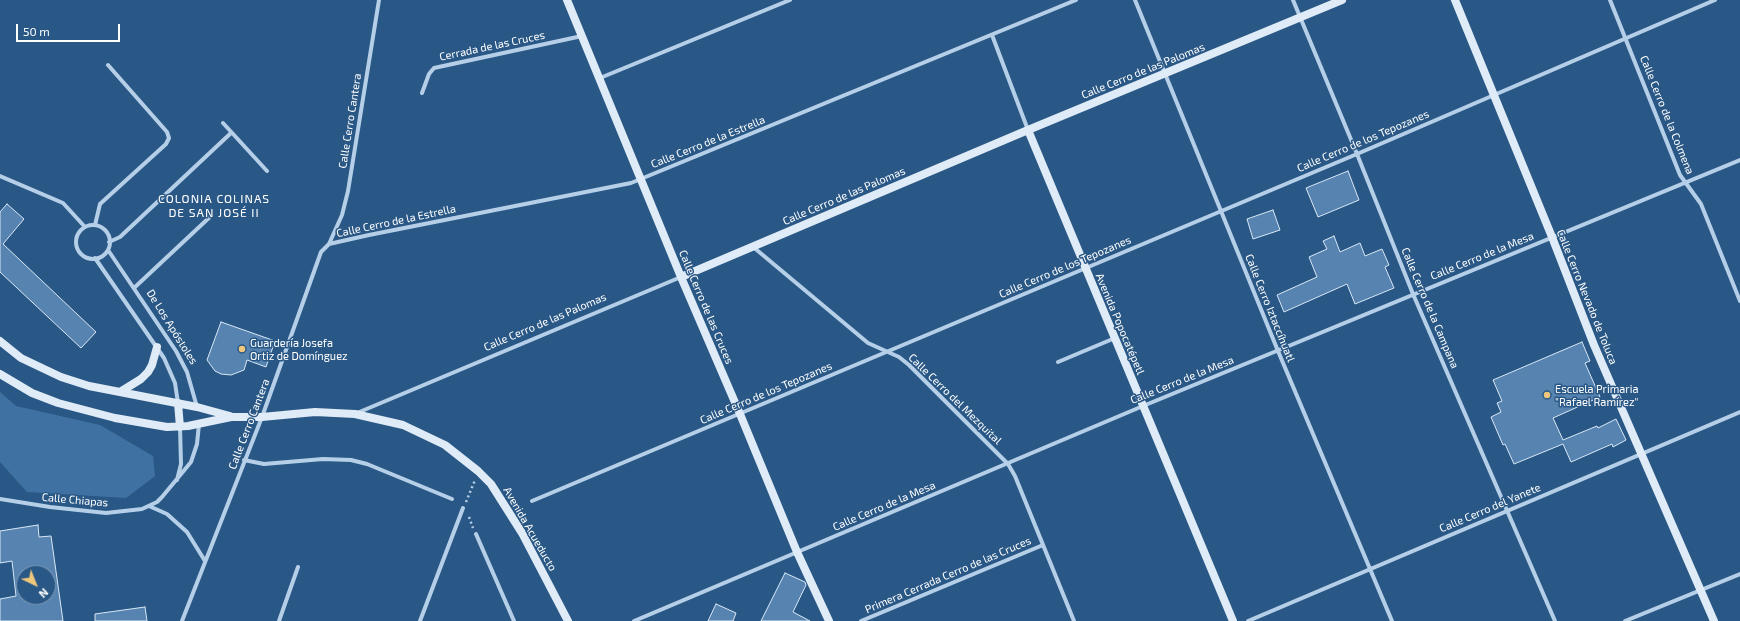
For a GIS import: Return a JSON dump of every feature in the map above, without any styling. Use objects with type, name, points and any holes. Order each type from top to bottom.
[{"type":"street","name":"Calle Cerro Cantera","points":[[182,621],[262,417],[321,252],[329,244],[342,215],[348,191],[379,0]]},
{"type":"street","name":"Calle Cerro de las Cruces","points":[[567,0],[640,179],[797,552],[829,621]]},
{"type":"street","points":[[600,78],[790,0]]},
{"type":"street","name":"Calle Cerro de la Estrella","points":[[329,244],[376,233],[620,186],[1076,0]]},
{"type":"street","name":"Calle Cerro Iztaccíhuatl","points":[[1135,0],[1278,351],[1392,621]]},
{"type":"street","name":"Calle Cerro de la Campana","points":[[1293,0],[1358,154],[1413,294],[1555,621]]},
{"type":"street","name":"Calle Cerro de las Palomas","points":[[355,414],[1028,130],[1165,75],[1342,0]]},
{"type":"street","name":"Calle Cerro Nevado de Toluca","points":[[1454,0],[1552,237],[1594,345],[1702,589],[1714,621]]},
{"type":"street","name":"Calle Cerro de la Colmena","points":[[1610,0],[1680,175],[1701,204],[1740,301]]},
{"type":"street","name":"Calle Cerro de los Tepozanes","points":[[532,501],[1358,154],[1716,0]]},
{"type":"street","name":"Avenida Popocatépetl","points":[[992,35],[1028,130],[1085,269],[1233,621]]},
{"type":"street","name":"Cerrada de las Cruces","points":[[422,93],[431,70],[582,36]]},
{"type":"street","points":[[95,225],[100,204],[166,144],[169,138],[167,132],[108,66]]},
{"type":"street","points":[[223,124],[267,171]]},
{"type":"street","points":[[109,242],[120,237],[231,133]]},
{"type":"street","name":"Calle Cerro de la Mesa","points":[[634,621],[1143,406],[1740,160]]},
{"type":"street","points":[[0,176],[63,203],[85,228]]},
{"type":"street","points":[[134,288],[212,215]]},
{"type":"street","points":[[95,225],[105,230],[109,242],[108,250],[100,257],[85,257],[81,254],[76,245],[78,235],[85,228],[95,225]]},
{"type":"street","name":"Calle Cerro del Mezquital","points":[[752,246],[868,343],[888,352],[909,365],[1008,464],[1015,476],[1074,621]]},
{"type":"street","name":"De Los Apóstoles","points":[[108,250],[183,363],[192,384],[199,424]]},
{"type":"street","name":"De Los Apóstoles","points":[[95,258],[157,347],[172,372],[178,392],[180,427]]},
{"type":"street","points":[[1058,362],[1115,338]]},
{"type":"street","name":"Avenida Acueducto","points":[[0,341],[21,358],[41,368],[90,386],[197,407],[231,416],[262,417],[315,412],[355,414],[403,425],[445,445],[478,471],[491,484],[510,512],[568,621]]},
{"type":"street","points":[[120,392],[141,379],[148,372],[152,365],[157,347]]},
{"type":"street","name":"Avenida Acueducto","points":[[0,374],[32,393],[58,403],[122,419],[167,427],[180,427],[231,416]]},
{"type":"street","name":"Calle Cerro del Yanete","points":[[1248,621],[1740,412]]},
{"type":"street","name":"Calle Chiapas","points":[[0,499],[50,508],[106,513],[133,511],[149,506],[162,498],[191,462],[196,450],[199,424]]},
{"type":"street","name":"Calle Chiapas","points":[[176,482],[181,464],[180,427]]},
{"type":"street","points":[[244,460],[264,464],[323,459],[351,460],[367,464],[452,499]]},
{"type":"street","points":[[149,506],[167,514],[182,527],[193,541],[205,561]]},
{"type":"street","points":[[420,621],[463,508]]},
{"type":"street","points":[[476,534],[514,621]]},
{"type":"street","name":"Primera Cerrada Cerro de las Cruces","points":[[861,621],[1043,545]]},
{"type":"street","points":[[279,621],[298,567]]},
{"type":"street","points":[[1625,621],[1740,574]]},
{"type":"path","points":[[463,508],[478,471]]},
{"type":"shaded area","points":[[0,392],[16,406],[100,425],[153,456],[155,476],[126,498],[27,492],[0,462]]},
{"type":"building","points":[[1348,171],[1359,200],[1318,217],[1306,188]]},
{"type":"building","points":[[7,204],[24,219],[3,244],[96,332],[81,348],[0,272],[0,212]]},
{"type":"building","points":[[1273,210],[1280,230],[1253,239],[1247,219]]},
{"type":"building","points":[[1334,236],[1340,252],[1360,243],[1365,256],[1382,249],[1389,265],[1385,267],[1394,288],[1355,304],[1347,284],[1284,312],[1277,295],[1317,277],[1309,257],[1327,249],[1323,241]]},
{"type":"building","name":"Guardería Josefa Ortiz de Domínguez","points":[[221,322],[275,341],[266,367],[247,360],[244,370],[231,375],[221,374],[215,371],[207,360]]},
{"type":"building","points":[[1582,342],[1590,361],[1585,363],[1600,397],[1553,418],[1563,440],[1597,426],[1598,428],[1616,419],[1626,440],[1613,447],[1612,444],[1571,462],[1563,444],[1514,464],[1505,444],[1503,445],[1491,417],[1501,412],[1497,403],[1502,401],[1493,380]]},
{"type":"building","points":[[38,525],[39,537],[51,536],[55,565],[16,565],[16,596],[12,561],[0,563],[0,531]]},
{"type":"building","points":[[56,571],[63,621],[0,621],[0,599],[16,596],[16,605],[56,605]]},
{"type":"building","points":[[785,573],[805,582],[806,585],[793,612],[810,621],[761,621]]},
{"type":"building","points":[[716,604],[736,613],[733,621],[708,621]]},
{"type":"building","points":[[145,607],[147,621],[95,621],[95,614]]},
{"type":"place","name":"Guardería Josefa Ortiz de Domínguez","points":[[242,349]]},
{"type":"place","name":"Escuela Primaria \"Rafael Ramírez\"","points":[[1547,395]]},
{"type":"district","name":"COLONIA COLINAS DE SAN JOSÉ II","points":[[214,206]]}]
